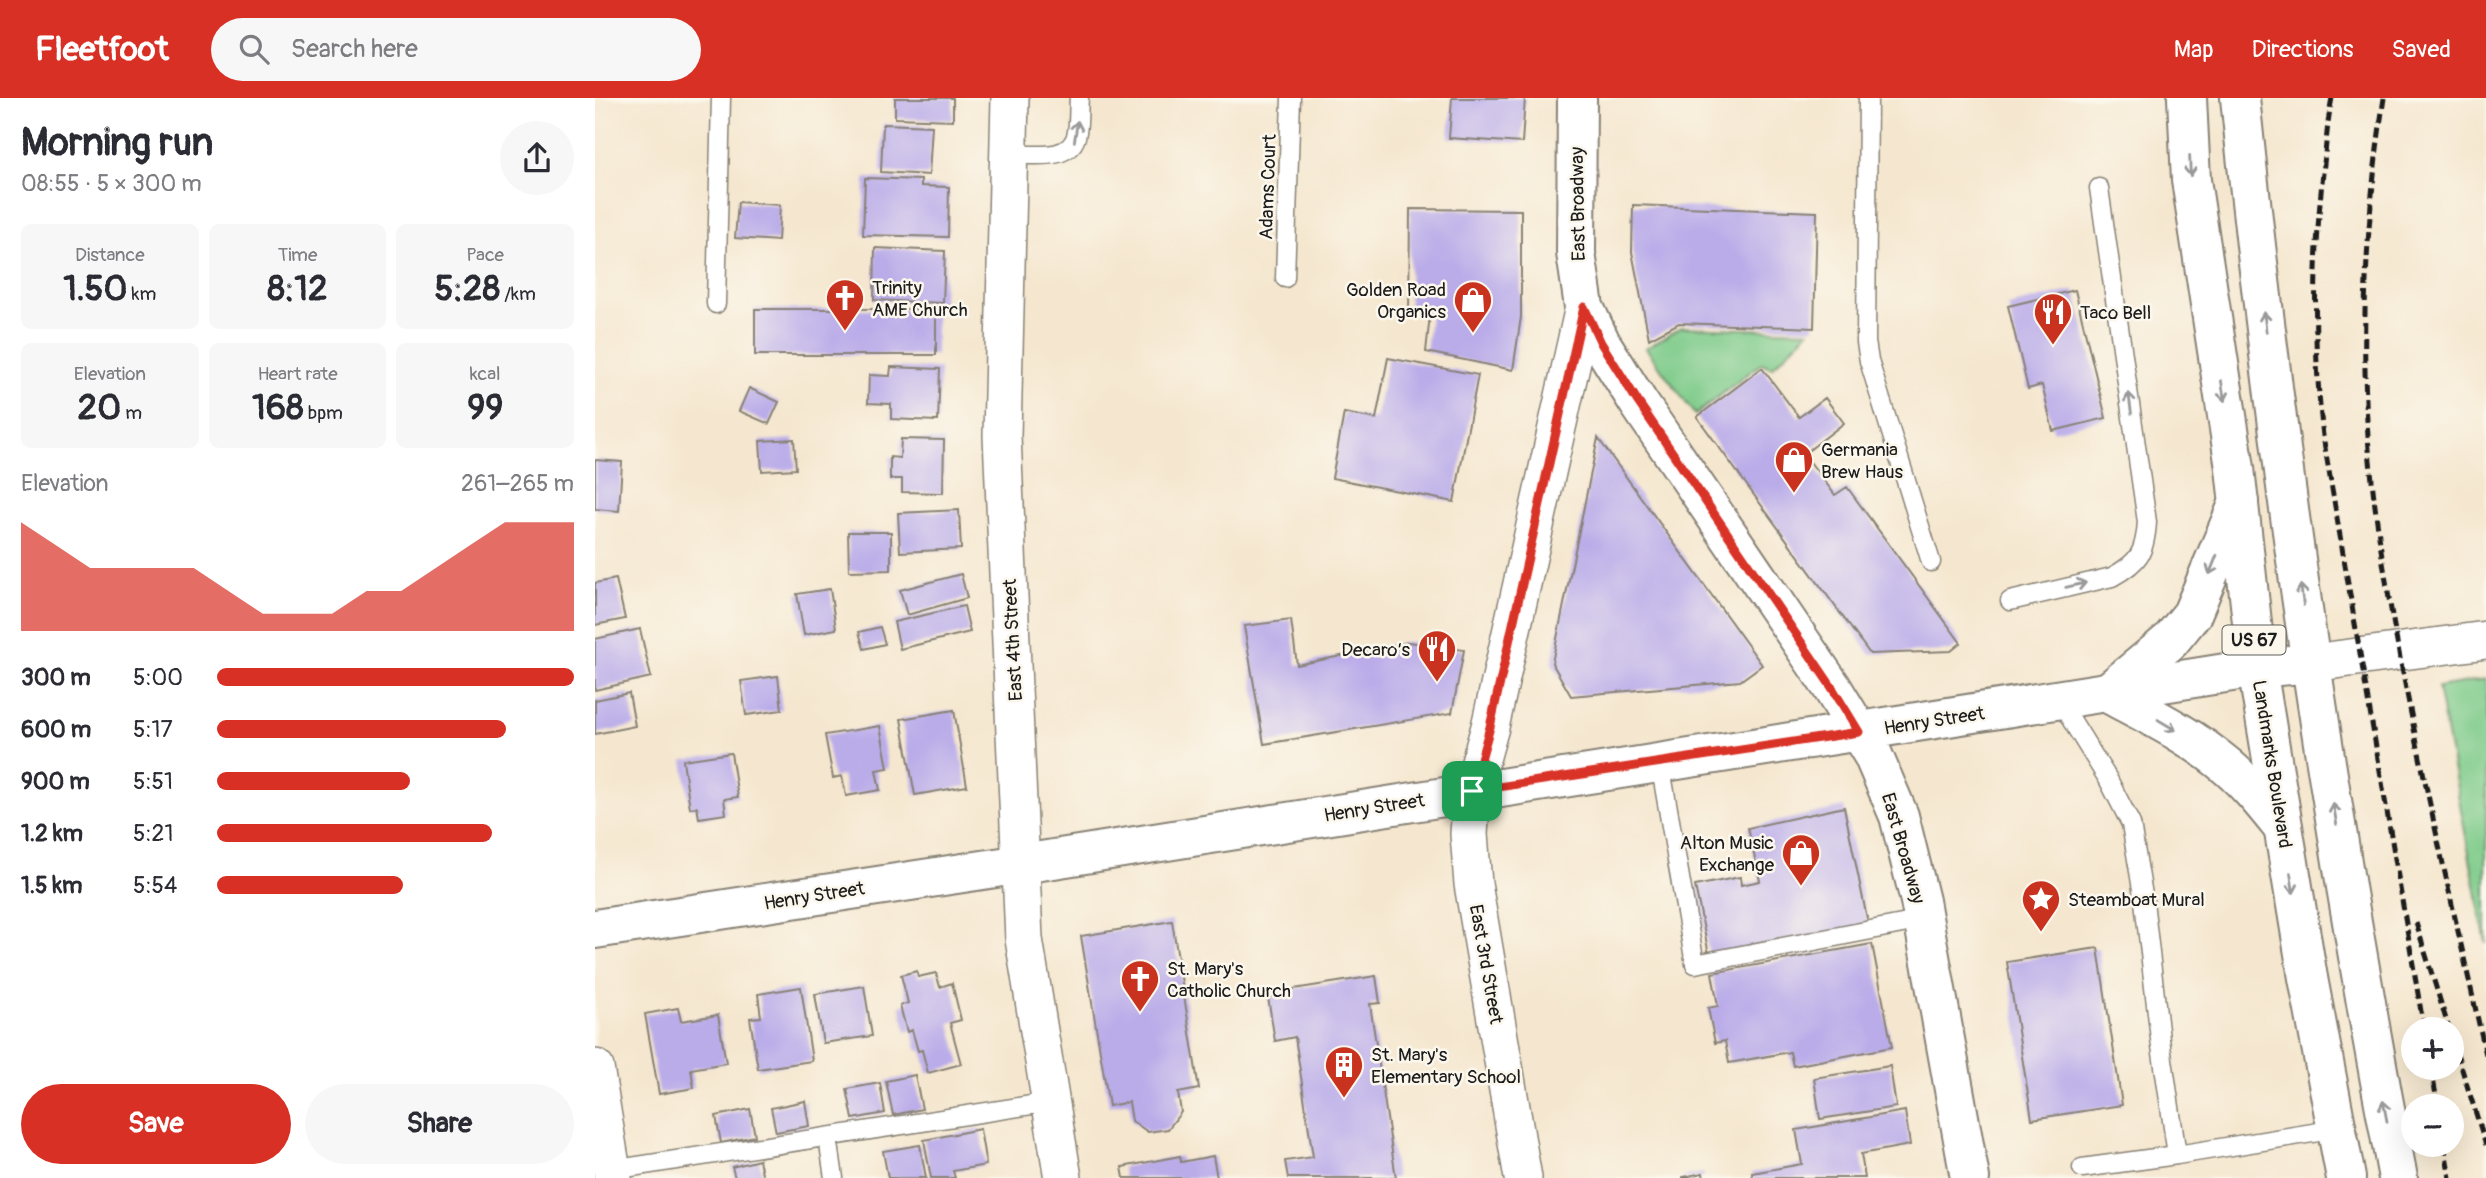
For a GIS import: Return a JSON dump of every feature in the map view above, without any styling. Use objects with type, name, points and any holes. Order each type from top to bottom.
[{"type":"main road","name":"East Broadway","points":[[1577,98],[1576,253],[1584,307],[1601,343],[1638,402],[1831,686],[1873,755],[1899,816],[1923,920],[1970,1178]]},
{"type":"main road","name":"Landmarks Boulevard","points":[[2187,98],[2191,180],[2239,502],[2257,668],[2308,978],[2346,1178]]},
{"type":"main road","name":"US 67","points":[[2240,98],[2270,370],[2312,663],[2359,973],[2398,1178]]},
{"type":"main road","points":[[2239,502],[2192,614],[2170,641],[2107,692],[2200,745],[2247,785],[2283,828]]},
{"type":"main road","name":"Henry Street","points":[[595,929],[2257,668],[2312,663]]},
{"type":"street","name":"East 4th Street","points":[[1010,98],[1002,436],[1024,939],[1063,1178]]},
{"type":"street","name":"East 3rd Street","points":[[1523,1178],[1473,884],[1469,834],[1472,791],[1490,727],[1584,307]]},
{"type":"street","name":"Henry Street","points":[[2312,663],[2486,640]]},
{"type":"street","points":[[595,1068],[613,1174]]},
{"type":"lane","points":[[716,304],[721,98]]},
{"type":"lane","points":[[1009,154],[1059,154],[1068,150],[1077,134],[1079,98]]},
{"type":"lane","name":"Adams Court","points":[[1285,278],[1291,98]]},
{"type":"lane","points":[[1868,98],[1866,342],[1869,361],[1931,562]]},
{"type":"lane","points":[[2010,601],[2112,577],[2139,558],[2146,543],[2147,522],[2099,188]]},
{"type":"lane","points":[[2059,700],[2108,779],[2131,824],[2144,901],[2159,1039],[2177,1155]]},
{"type":"lane","points":[[1660,762],[1695,964],[1923,920]]},
{"type":"lane","points":[[613,1174],[1051,1102]]},
{"type":"lane","points":[[2082,1168],[2337,1129]]},
{"type":"lane","points":[[828,1137],[834,1178]]},
{"type":"green space","points":[[1682,327],[1809,331],[1772,368],[1762,363],[1695,415],[1646,348]]},
{"type":"green space","points":[[2486,679],[2486,944],[2438,687]]},
{"type":"building","points":[[895,98],[953,98],[953,120],[895,118]]},
{"type":"building","points":[[1452,98],[1525,98],[1522,143],[1449,138]]},
{"type":"building","points":[[883,124],[932,126],[929,175],[881,172]]},
{"type":"building","points":[[865,178],[921,180],[921,186],[949,187],[948,237],[863,235]]},
{"type":"building","points":[[738,202],[780,205],[778,241],[735,238]]},
{"type":"building","points":[[1633,205],[1817,212],[1814,328],[1679,323],[1649,339],[1632,252]]},
{"type":"building","points":[[1410,209],[1521,210],[1521,317],[1513,370],[1426,352],[1430,315],[1409,315]]},
{"type":"building","points":[[875,248],[945,251],[943,303],[874,300]]},
{"type":"building","name":"Taco Bell","points":[[2075,290],[2106,418],[2053,431],[2042,385],[2028,389],[2008,306]]},
{"type":"building","name":"Trinity AME Church","points":[[755,309],[936,309],[936,355],[755,355]]},
{"type":"building","points":[[1388,358],[1478,375],[1454,502],[1332,478],[1344,413],[1376,419]]},
{"type":"building","points":[[891,367],[940,369],[938,421],[891,419],[891,404],[868,403],[869,375],[890,376]]},
{"type":"building","points":[[1762,368],[1799,417],[1825,398],[1844,423],[1804,454],[1835,495],[1847,487],[1961,643],[1951,651],[1870,654],[1697,417]]},
{"type":"building","points":[[749,388],[779,402],[769,424],[739,411]]},
{"type":"building","points":[[1598,438],[1762,665],[1740,681],[1571,696],[1552,663]]},
{"type":"building","points":[[794,439],[796,469],[762,471],[760,441]]},
{"type":"building","points":[[901,439],[944,440],[943,493],[902,492],[902,479],[890,479],[890,457],[900,458]]},
{"type":"building","points":[[595,460],[622,462],[619,511],[595,509]]},
{"type":"building","points":[[959,510],[961,549],[900,552],[898,513]]},
{"type":"building","points":[[848,532],[891,532],[891,570],[849,571]]},
{"type":"building","points":[[961,574],[967,598],[907,615],[900,590]]},
{"type":"building","points":[[616,579],[625,619],[595,625],[595,583]]},
{"type":"building","points":[[830,589],[836,629],[804,635],[797,594]]},
{"type":"building","points":[[964,606],[970,632],[900,649],[894,622]]},
{"type":"building","points":[[1291,620],[1297,665],[1409,642],[1464,650],[1452,713],[1264,744],[1244,626]]},
{"type":"building","points":[[880,627],[885,644],[864,649],[859,632]]},
{"type":"building","points":[[640,629],[651,677],[595,690],[595,639]]},
{"type":"building","points":[[778,676],[782,710],[746,715],[741,681]]},
{"type":"building","points":[[629,693],[635,726],[595,734],[595,700]]},
{"type":"building","points":[[954,710],[967,786],[915,795],[901,719]]},
{"type":"building","points":[[880,726],[888,768],[876,770],[880,790],[846,796],[842,776],[833,778],[825,735]]},
{"type":"building","points":[[731,753],[738,797],[724,799],[726,814],[699,818],[697,807],[690,808],[683,760]]},
{"type":"building","points":[[1844,807],[1869,928],[1710,959],[1695,886],[1740,877],[1741,885],[1760,881],[1748,828]]},
{"type":"building","name":"St. Mary's Catholic Church","points":[[1172,921],[1199,1089],[1178,1093],[1181,1112],[1168,1129],[1148,1132],[1132,1121],[1129,1102],[1109,1106],[1081,936]]},
{"type":"building","points":[[1872,944],[1892,1047],[1793,1066],[1790,1052],[1729,1063],[1725,1041],[1715,1043],[1708,1008],[1718,1006],[1712,973]]},
{"type":"building","points":[[2098,948],[2122,1105],[2032,1119],[2007,962]]},
{"type":"building","points":[[917,971],[918,977],[936,973],[940,987],[952,983],[961,1020],[950,1023],[961,1064],[928,1073],[922,1050],[918,1051],[912,1030],[907,1032],[900,1006],[908,1003],[901,975]]},
{"type":"building","name":"St. Mary's Elementary School","points":[[1376,976],[1380,1003],[1370,1004],[1396,1178],[1288,1178],[1285,1161],[1313,1157],[1295,1037],[1275,1041],[1268,997],[1287,994],[1287,990]]},
{"type":"building","points":[[864,986],[872,1036],[823,1043],[815,994]]},
{"type":"building","points":[[801,987],[812,1061],[758,1069],[750,1018],[761,1017],[758,994]]},
{"type":"building","points":[[678,1008],[681,1021],[718,1015],[726,1063],[691,1069],[694,1088],[659,1094],[645,1014]]},
{"type":"building","points":[[1890,1066],[1896,1107],[1820,1119],[1814,1078]]},
{"type":"building","points":[[915,1075],[922,1109],[893,1115],[886,1081]]},
{"type":"building","points":[[880,1083],[885,1113],[853,1119],[847,1089]]},
{"type":"building","points":[[805,1101],[809,1126],[776,1132],[771,1108]]},
{"type":"building","points":[[750,1109],[755,1136],[721,1143],[716,1116]]},
{"type":"building","points":[[1905,1111],[1910,1145],[1861,1154],[1865,1178],[1753,1178],[1752,1173],[1802,1164],[1796,1130]]},
{"type":"building","points":[[980,1129],[986,1165],[953,1171],[955,1178],[931,1178],[924,1140]]},
{"type":"building","points":[[920,1145],[926,1178],[888,1178],[883,1151]]},
{"type":"building","points":[[1180,1156],[1181,1162],[1213,1156],[1217,1178],[1124,1178],[1122,1167]]},
{"type":"building","points":[[759,1160],[763,1178],[735,1178],[732,1167]]},
{"type":"building","points":[[1703,1173],[1704,1178],[1683,1178],[1683,1177]]},
{"type":"railway","points":[[2332,98],[2316,272],[2316,337],[2323,436],[2422,1017]]},
{"type":"railway","points":[[2384,98],[2369,224],[2365,309],[2366,394],[2371,472],[2386,581],[2406,688],[2486,1055]]},
{"type":"railway","points":[[2416,923],[2445,1017]]},
{"type":"railway","points":[[2464,1076],[2486,1145]]},
{"type":"railway","points":[[2433,1080],[2436,1094]]},
{"type":"railway","points":[[2446,1157],[2450,1178]]},
{"type":"place","name":"Trinity AME Church","points":[[845,332]]},
{"type":"place","name":"Golden Road Organics","points":[[1473,334]]},
{"type":"place","name":"Taco Bell","points":[[2053,346]]},
{"type":"place","name":"Germania Brew Haus","points":[[1794,494]]},
{"type":"place","name":"Decaro’s","points":[[1437,683]]},
{"type":"place","name":"Alton Music Exchange","points":[[1801,887]]},
{"type":"place","name":"Steamboat Mural","points":[[2041,933]]},
{"type":"place","name":"St. Mary's Catholic Church","points":[[1140,1013]]},
{"type":"place","name":"St. Mary's Elementary School","points":[[1344,1099]]},
{"type":"route","points":[[1584,307],[1601,343],[1638,402],[1831,686],[1859,732],[1472,791],[1490,727],[1584,307]]}]
